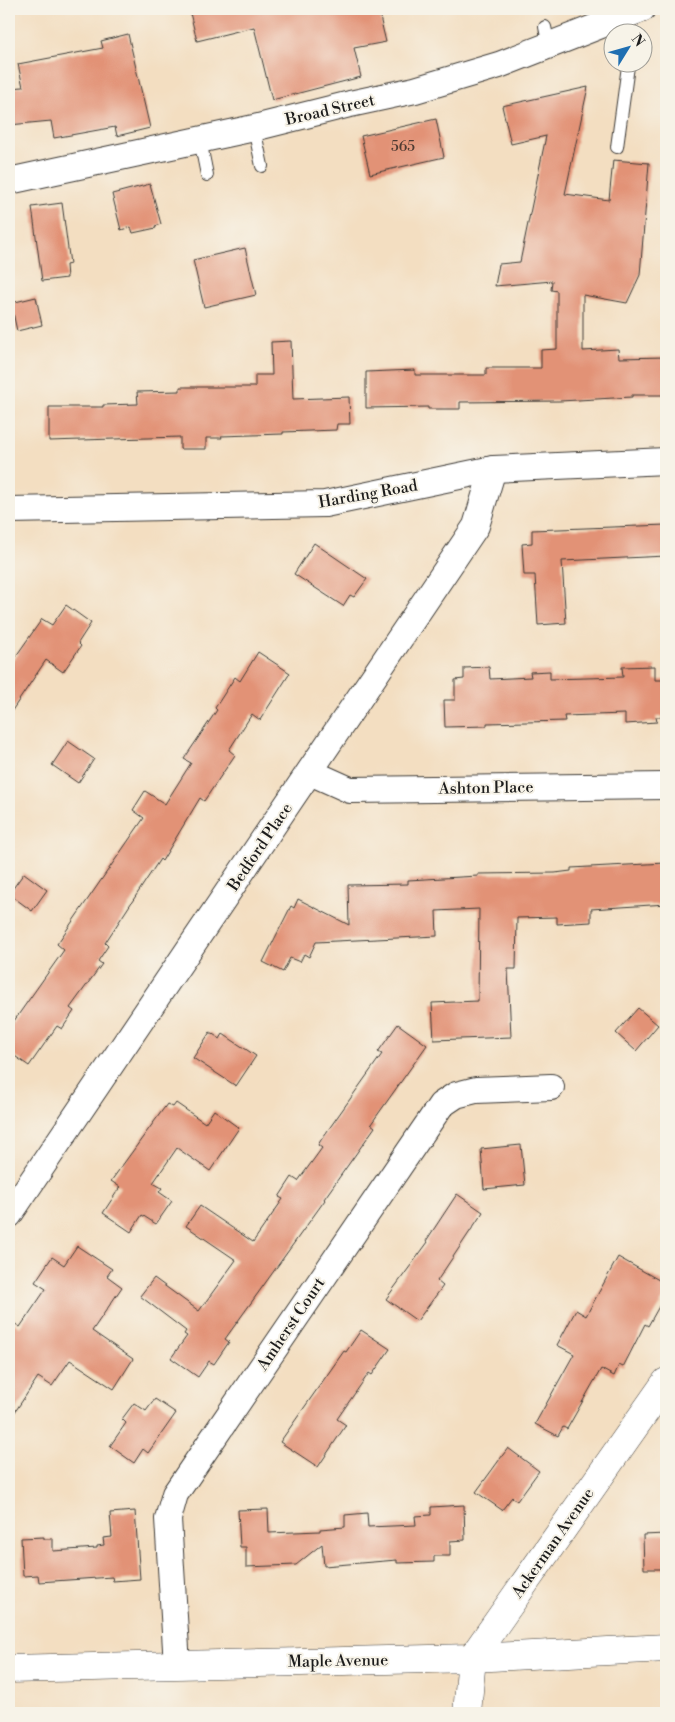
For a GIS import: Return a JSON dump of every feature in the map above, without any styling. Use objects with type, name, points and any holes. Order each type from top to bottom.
[{"type":"main road","name":"Ackerman Avenue","points":[[467,1713],[472,1658],[666,1382]]},
{"type":"main road","name":"Maple Avenue","points":[[9,1669],[472,1658],[666,1648]]},
{"type":"street","name":"Broad Street","points":[[621,22],[642,9]]},
{"type":"street","name":"Broad Street","points":[[9,181],[254,128],[499,65],[547,37],[602,28]]},
{"type":"street","name":"Harding Road","points":[[12,514],[325,504],[493,469],[666,461]]},
{"type":"street","name":"Bedford Place","points":[[9,1215],[476,526],[493,469]]},
{"type":"street","name":"Ashton Place","points":[[310,772],[350,790],[666,786]]},
{"type":"street","name":"Amherst Court","points":[[177,1665],[168,1520],[175,1494],[441,1105],[456,1094],[476,1090],[551,1087]]},
{"type":"lane","points":[[617,147],[627,72]]},
{"type":"lane","points":[[254,128],[262,166]]},
{"type":"lane","points":[[200,140],[207,175]]},
{"type":"building","points":[[189,9],[378,9],[386,42],[354,48],[361,77],[272,100],[254,27],[197,41]]},
{"type":"building","points":[[128,34],[150,128],[117,136],[115,127],[54,138],[51,121],[9,125],[9,88],[23,87],[18,64],[103,48],[101,41]]},
{"type":"building","points":[[588,87],[565,194],[609,200],[613,160],[649,163],[640,275],[627,303],[583,295],[583,351],[618,349],[619,358],[666,357],[666,395],[632,395],[632,397],[560,401],[460,402],[460,409],[428,409],[428,407],[366,408],[366,372],[415,370],[415,375],[486,375],[486,368],[541,368],[541,350],[557,349],[557,291],[551,290],[552,281],[495,286],[499,264],[520,262],[546,136],[511,144],[502,106]]},
{"type":"building","points":[[436,119],[444,157],[370,174],[361,136]]},
{"type":"building","points":[[150,184],[161,224],[155,226],[156,228],[133,233],[131,227],[121,230],[112,194]]},
{"type":"building","points":[[62,203],[70,264],[66,265],[67,278],[42,281],[32,207]]},
{"type":"building","points":[[245,248],[256,295],[204,307],[193,260]]},
{"type":"building","points":[[36,297],[42,325],[17,331],[11,303]]},
{"type":"building","points":[[291,341],[293,399],[349,397],[350,424],[337,424],[336,430],[206,438],[206,449],[180,449],[180,437],[49,441],[49,407],[103,407],[103,405],[138,404],[137,392],[180,391],[180,387],[255,387],[255,375],[272,375],[271,342]]},
{"type":"building","points":[[666,525],[666,556],[562,561],[566,623],[538,625],[535,575],[524,575],[522,544],[532,543],[532,530]]},
{"type":"building","points":[[314,543],[367,579],[354,597],[350,595],[343,606],[294,574]]},
{"type":"building","points":[[66,605],[91,623],[78,643],[81,646],[63,672],[46,660],[9,715],[9,666],[42,619],[52,625]]},
{"type":"building","points":[[258,652],[290,673],[260,720],[252,714],[229,750],[235,755],[204,801],[200,798],[162,861],[160,859],[105,943],[108,946],[98,961],[102,964],[70,1008],[74,1011],[62,1029],[57,1026],[29,1066],[9,1052],[9,1028],[64,950],[57,944],[144,818],[133,810],[145,791],[165,804],[191,763],[184,759],[217,710],[215,708],[235,677],[240,681]]},
{"type":"building","points":[[655,666],[655,680],[666,680],[666,717],[656,717],[657,722],[625,724],[625,714],[564,716],[565,721],[487,723],[487,726],[445,727],[444,700],[455,700],[455,680],[464,679],[464,668],[489,667],[490,679],[531,677],[530,672],[550,671],[550,679],[623,677],[622,667]]},
{"type":"building","points":[[68,741],[94,759],[78,783],[52,765]]},
{"type":"building","points":[[666,863],[666,904],[591,909],[591,922],[557,924],[557,917],[517,918],[516,969],[508,969],[511,1037],[434,1040],[432,1003],[478,1001],[479,909],[436,911],[437,936],[316,942],[309,957],[304,954],[300,962],[290,958],[283,972],[263,962],[291,906],[294,908],[298,899],[349,925],[348,885],[408,884],[408,880],[478,876],[478,874],[555,873],[571,871],[571,868]]},
{"type":"building","points":[[24,873],[47,890],[32,911],[9,894]]},
{"type":"building","points":[[638,1008],[658,1025],[636,1051],[616,1033]]},
{"type":"building","points":[[398,1024],[427,1045],[371,1124],[375,1127],[325,1200],[225,1339],[229,1342],[214,1364],[209,1361],[198,1377],[171,1358],[187,1336],[184,1334],[186,1331],[140,1296],[154,1278],[199,1311],[236,1260],[186,1226],[200,1206],[253,1242],[283,1199],[279,1197],[292,1177],[298,1181],[322,1148],[318,1145],[321,1140],[382,1054],[378,1052]]},
{"type":"building","points":[[210,1032],[220,1039],[223,1034],[256,1056],[236,1086],[193,1058]]},
{"type":"building","points":[[176,1103],[205,1123],[214,1110],[239,1128],[210,1171],[177,1148],[153,1183],[162,1188],[159,1192],[172,1201],[156,1224],[142,1215],[131,1232],[103,1213],[120,1187],[111,1181],[167,1104],[173,1107]]},
{"type":"building","points":[[521,1145],[525,1185],[484,1189],[481,1149]]},
{"type":"building","points":[[457,1194],[483,1212],[437,1281],[443,1286],[417,1321],[386,1299],[428,1242],[426,1241]]},
{"type":"building","points":[[77,1246],[112,1269],[107,1276],[122,1287],[92,1331],[133,1359],[114,1389],[70,1360],[52,1386],[38,1377],[9,1421],[9,1320],[20,1327],[46,1289],[35,1282],[52,1257],[64,1265]]},
{"type":"building","points":[[618,1257],[666,1284],[666,1294],[648,1326],[645,1324],[623,1367],[619,1365],[614,1376],[601,1369],[567,1429],[563,1427],[558,1436],[535,1424],[574,1354],[557,1345],[576,1310],[586,1316]]},
{"type":"building","points":[[361,1330],[390,1349],[372,1375],[369,1373],[337,1419],[346,1425],[318,1467],[280,1442]]},
{"type":"building","points":[[155,1399],[176,1413],[148,1453],[143,1449],[134,1463],[110,1446],[126,1423],[122,1419],[134,1403],[146,1411]]},
{"type":"building","points":[[508,1448],[539,1471],[517,1501],[512,1497],[502,1510],[476,1492]]},
{"type":"building","points":[[464,1505],[465,1540],[450,1541],[450,1556],[434,1556],[434,1562],[397,1563],[397,1560],[324,1566],[322,1544],[296,1565],[246,1567],[246,1547],[240,1547],[238,1510],[268,1509],[269,1533],[320,1531],[320,1529],[345,1527],[345,1515],[367,1513],[368,1527],[416,1525],[415,1516],[431,1515],[431,1507]]},
{"type":"building","points":[[135,1511],[140,1579],[113,1581],[112,1577],[39,1582],[38,1575],[23,1576],[21,1538],[44,1537],[44,1539],[53,1539],[53,1551],[97,1548],[97,1546],[104,1545],[103,1538],[112,1537],[110,1513]]},
{"type":"building","points":[[666,1534],[666,1569],[644,1569],[643,1535]]}]
